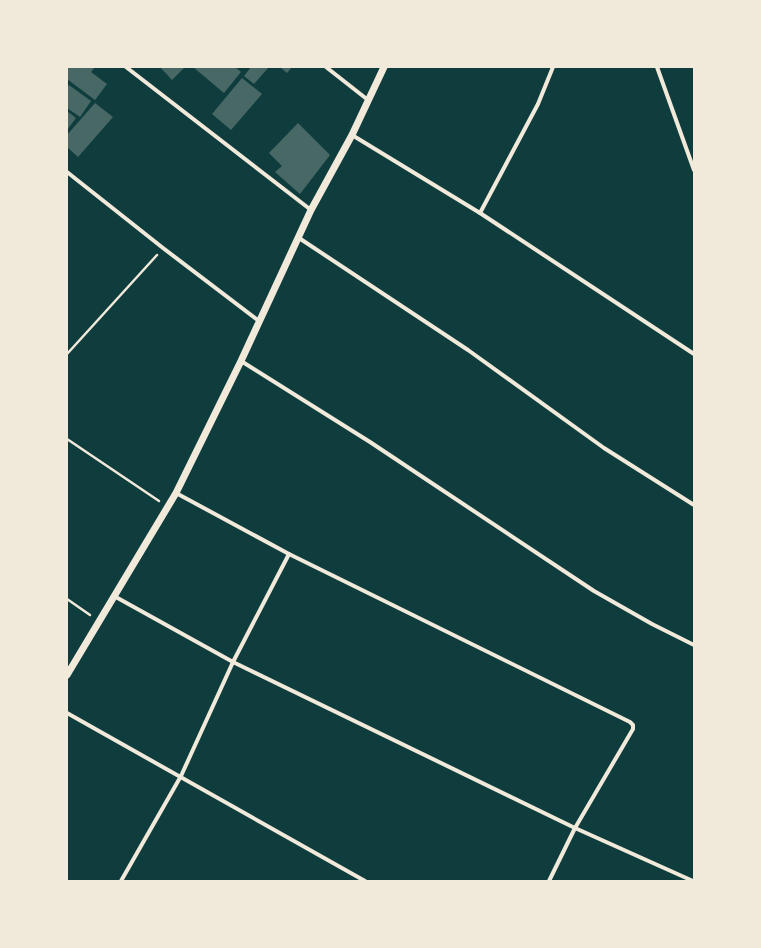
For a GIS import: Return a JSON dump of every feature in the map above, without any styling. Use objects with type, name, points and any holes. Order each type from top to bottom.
[{"type":"street","points":[[126,67],[311,210]]},
{"type":"street","points":[[326,67],[368,100]]},
{"type":"street","points":[[67,675],[98,620],[176,493],[241,361],[311,210],[352,135],[384,67]]},
{"type":"street","points":[[480,213],[538,104],[553,67]]},
{"type":"street","points":[[657,67],[694,170]]},
{"type":"street","points":[[352,135],[480,213],[694,354]]},
{"type":"street","points":[[67,172],[163,248],[260,321]]},
{"type":"street","points":[[299,238],[468,350],[604,448],[694,505]]},
{"type":"street","points":[[241,361],[370,442],[594,591],[652,624],[694,645]]},
{"type":"street","points":[[176,493],[288,554],[630,722],[633,725],[633,729],[575,828],[550,881]]},
{"type":"street","points":[[121,881],[181,776],[233,662],[288,554]]},
{"type":"street","points":[[113,596],[233,662],[575,828],[693,881]]},
{"type":"street","points":[[67,713],[365,881]]},
{"type":"path","points":[[67,354],[163,248]]},
{"type":"path","points":[[67,439],[168,507]]},
{"type":"path","points":[[67,599],[98,620]]},
{"type":"building","points":[[67,67],[95,67],[91,72],[107,84],[95,100],[67,79]]},
{"type":"building","points":[[160,67],[185,67],[172,80]]},
{"type":"building","points":[[193,67],[235,67],[241,72],[224,93]]},
{"type":"building","points":[[251,67],[269,67],[254,84],[244,76]]},
{"type":"building","points":[[280,67],[292,67],[287,73]]},
{"type":"building","points":[[242,78],[262,94],[231,130],[212,114]]},
{"type":"building","points":[[69,85],[91,101],[80,117],[67,108],[67,88]]},
{"type":"building","points":[[95,103],[113,117],[78,157],[67,147],[67,135]]},
{"type":"building","points":[[67,111],[76,118],[67,130]]},
{"type":"building","points":[[298,123],[330,155],[300,194],[275,172],[282,166],[269,153]]}]
